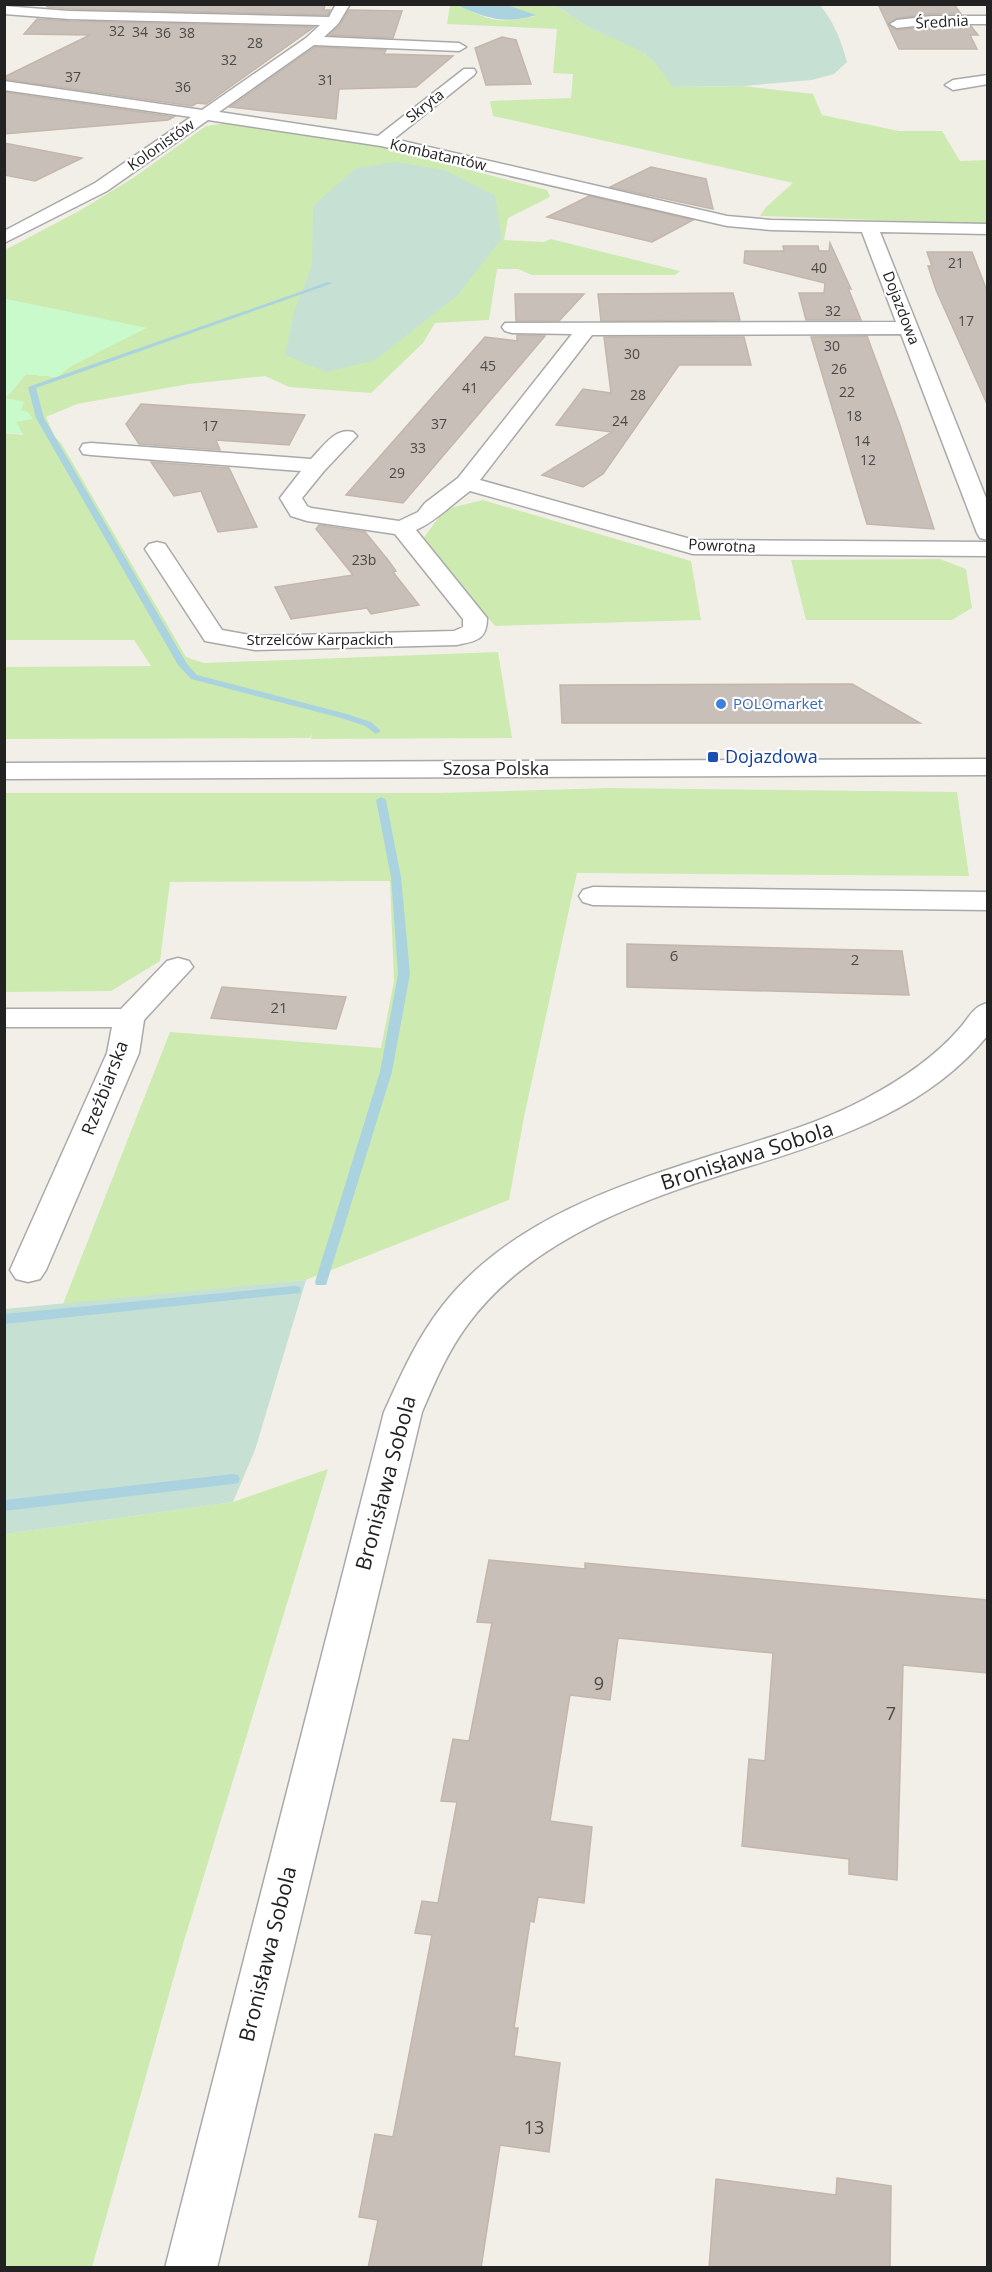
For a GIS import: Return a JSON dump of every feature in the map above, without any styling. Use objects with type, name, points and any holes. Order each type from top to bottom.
[{"type":"street","name":"Kolonistów","points":[[4,238],[88,195],[207,114],[312,41],[333,21],[343,4]]},
{"type":"street","points":[[4,10],[69,15],[333,21]]},
{"type":"street","name":"Średnia","points":[[897,24],[932,20],[987,20]]},
{"type":"street","points":[[312,41],[459,47]]},
{"type":"street","name":"Skryta","points":[[381,141],[469,72]]},
{"type":"street","points":[[953,85],[987,78]]},
{"type":"street","name":"Kombatantów","points":[[4,85],[381,141],[727,221],[777,225],[869,227]]},
{"type":"street","points":[[869,227],[987,229]]},
{"type":"street","name":"Dojazdowa","points":[[869,227],[987,533]]},
{"type":"street","points":[[512,327],[586,329],[908,328]]},
{"type":"street","points":[[346,436],[316,466],[291,498],[299,511],[307,514],[402,528],[426,517],[433,508],[466,483],[586,329]]},
{"type":"street","points":[[91,449],[316,466]]},
{"type":"street","name":"Powrotna","points":[[466,483],[693,547],[987,549]]},
{"type":"street","name":"Strzelców Karpackich","points":[[157,549],[214,636],[255,643],[457,638],[475,631],[475,618],[402,528]]},
{"type":"street","name":"Szosa Polska","points":[[4,771],[987,766]]},
{"type":"street","points":[[593,896],[987,901]]},
{"type":"street","points":[[129,1018],[178,967]]},
{"type":"street","name":"Bronisława Sobola","points":[[191,2268],[400,1422],[412,1386],[437,1337],[470,1297],[491,1276],[546,1236],[601,1207],[639,1191],[826,1131],[872,1111],[936,1068],[967,1039],[987,1012]]},
{"type":"street","name":"Rzeźbiarska","points":[[4,1018],[129,1018],[123,1053],[28,1270]]},
{"type":"green space","points":[[450,5],[461,7],[486,18],[502,20],[535,16],[507,5],[554,5],[597,31],[635,46],[660,67],[673,87],[743,86],[813,94],[822,115],[899,131],[942,131],[960,161],[987,160],[987,224],[760,216],[766,207],[793,183],[493,116],[490,101],[571,98],[573,74],[553,73],[557,29],[447,24]]},
{"type":"green space","points":[[554,5],[820,5],[836,32],[847,62],[834,74],[812,80],[743,86],[672,87],[649,57],[593,29]]},
{"type":"green space","points":[[227,123],[377,146],[547,190],[550,197],[508,218],[504,240],[544,242],[551,239],[680,271],[675,275],[532,275],[518,269],[497,269],[489,320],[435,323],[423,343],[371,393],[289,387],[265,376],[189,384],[77,404],[46,417],[55,437],[61,443],[186,657],[204,663],[498,652],[512,738],[311,739],[312,733],[310,738],[5,739],[5,667],[151,666],[134,640],[5,640],[4,433],[23,435],[15,421],[23,405],[5,399],[26,374],[57,377],[71,366],[145,328],[5,299],[5,250],[79,211],[133,178],[206,126]]},
{"type":"green space","points":[[395,162],[444,170],[495,195],[502,238],[458,295],[375,360],[326,372],[285,355],[294,312],[312,265],[313,206],[356,168]]},
{"type":"green space","points":[[5,299],[147,328],[71,366],[57,377],[26,374],[6,398],[24,402],[21,410],[28,412],[33,419],[16,422],[23,434],[5,433]]},
{"type":"green space","points":[[483,500],[691,561],[701,620],[495,626],[422,540],[445,509]]},
{"type":"green space","points":[[940,559],[966,569],[972,608],[952,620],[806,620],[791,560]]},
{"type":"green space","points":[[609,788],[957,792],[969,876],[577,873],[524,1117],[509,1200],[306,1280],[63,1304],[170,1032],[381,1048],[394,981],[390,881],[170,882],[160,961],[111,991],[5,992],[4,793],[437,793]]},
{"type":"green space","points":[[306,1280],[255,1450],[233,1502],[5,1534],[5,1309]]},
{"type":"green space","points":[[328,1469],[184,1941],[92,2267],[5,2267],[4,1534],[233,1502]]},
{"type":"water","points":[[457,5],[507,5],[536,15],[505,20],[495,19]]},
{"type":"building","points":[[50,4],[325,4],[324,10],[330,10],[328,15],[69,9],[47,7]]},
{"type":"building","points":[[878,4],[954,4],[961,14],[932,14],[897,18],[888,25],[897,30],[932,26],[971,26],[978,35],[970,35],[977,49],[899,49]]},
{"type":"building","points":[[349,10],[402,11],[393,38],[329,35],[340,25]]},
{"type":"building","points":[[37,19],[314,27],[206,104],[197,103],[192,106],[4,79],[90,35],[24,34]]},
{"type":"building","points":[[502,37],[516,40],[531,84],[486,85],[475,48]]},
{"type":"building","points":[[315,47],[386,50],[384,54],[453,56],[416,87],[339,89],[336,119],[230,107]]},
{"type":"building","points":[[4,92],[174,117],[168,120],[4,134]]},
{"type":"building","points":[[4,143],[82,158],[35,181],[4,175]]},
{"type":"building","points":[[651,167],[706,179],[713,209],[610,187]]},
{"type":"building","points":[[589,196],[693,220],[652,242],[547,217]]},
{"type":"building","points":[[830,243],[851,289],[848,288],[861,320],[806,320],[799,293],[824,293],[825,283],[744,263],[745,251],[784,251],[783,246],[818,246],[819,251],[829,251]]},
{"type":"building","points":[[927,252],[972,252],[987,291],[987,404],[936,290],[928,266],[932,266]]},
{"type":"building","points":[[733,293],[740,320],[601,321],[598,294]]},
{"type":"building","points":[[515,294],[584,294],[559,321],[516,321]]},
{"type":"building","points":[[517,335],[545,336],[403,503],[346,495],[485,337],[517,341]]},
{"type":"building","points":[[867,336],[901,428],[934,529],[867,524],[811,337]]},
{"type":"building","points":[[604,337],[744,337],[751,365],[679,365],[603,474],[583,487],[542,475],[612,432],[556,425],[583,389],[611,393]]},
{"type":"building","points":[[141,404],[305,415],[289,445],[216,440],[220,450],[139,444],[126,424]]},
{"type":"building","points":[[151,462],[229,468],[257,527],[218,532],[201,491],[174,496]]},
{"type":"building","points":[[319,525],[365,532],[388,560],[396,571],[393,572],[419,605],[371,614],[367,608],[291,619],[275,587],[353,575],[316,529]]},
{"type":"building","name":"POLOmarket","points":[[852,684],[920,723],[562,723],[560,685]]},
{"type":"building","points":[[627,944],[902,951],[909,995],[627,987]]},
{"type":"building","points":[[222,987],[346,997],[336,1029],[211,1018]]},
{"type":"building","points":[[489,1560],[585,1569],[585,1563],[987,1600],[987,1673],[903,1665],[897,1880],[849,1874],[849,1859],[742,1846],[749,1759],[765,1761],[773,1653],[618,1638],[610,1700],[570,1695],[550,1821],[592,1827],[584,1903],[538,1897],[534,1922],[530,1921],[514,2028],[518,2028],[514,2056],[560,2063],[549,2152],[500,2145],[481,2268],[368,2268],[378,2220],[359,2217],[375,2134],[393,2137],[432,1935],[415,1933],[422,1901],[438,1903],[457,1802],[441,1801],[453,1739],[469,1741],[492,1623],[477,1622]]},
{"type":"building","points":[[837,2178],[891,2186],[890,2268],[709,2268],[716,2179],[836,2195]]},
{"type":"waterway","points":[[330,283],[32,387],[40,418],[183,665],[194,677],[344,716],[368,724],[376,731]]},
{"type":"waterway","points":[[321,1282],[386,1072],[404,974],[396,877],[381,800]]},
{"type":"waterway","points":[[4,1319],[295,1290]]},
{"type":"waterway","points":[[4,1506],[233,1479]]},
{"type":"place","name":"POLOmarket","points":[[721,704]]},
{"type":"place","name":"Dojazdowa","points":[[713,757]]}]
